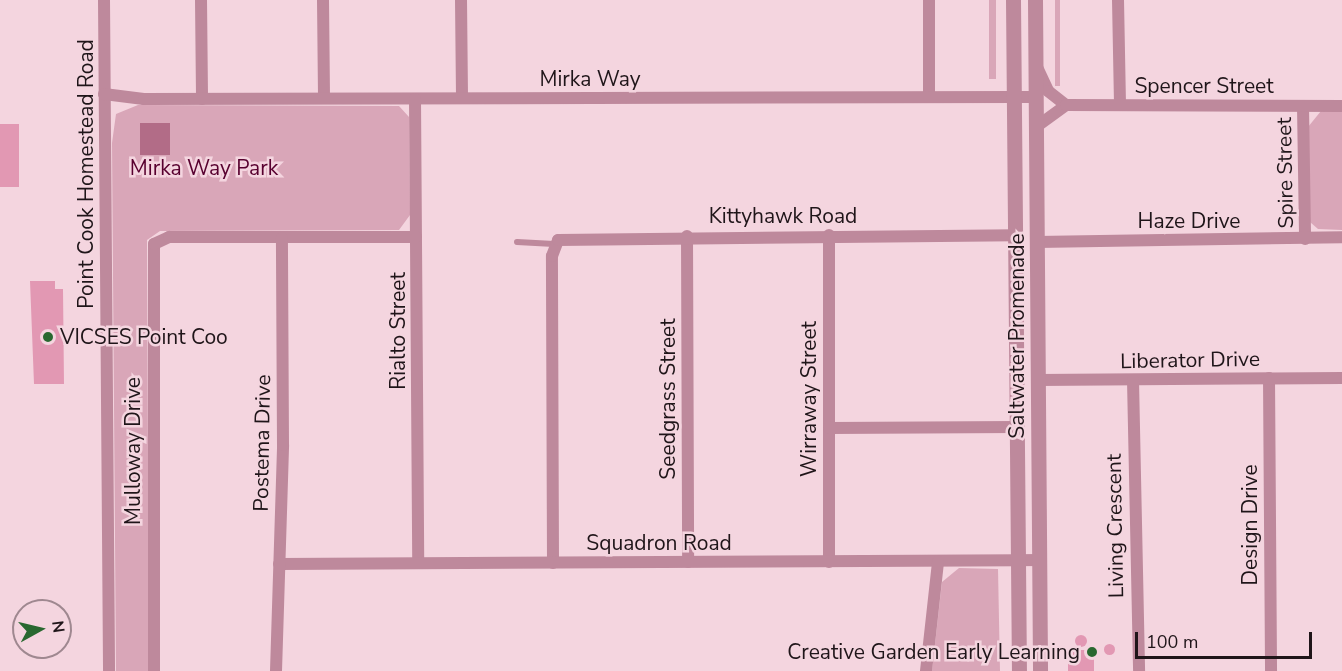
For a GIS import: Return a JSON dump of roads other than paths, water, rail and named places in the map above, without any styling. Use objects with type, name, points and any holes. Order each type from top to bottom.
[{"type":"street","name":"Point Cook Homestead Road","points":[[104,0],[109,671]]},
{"type":"street","points":[[201,0],[202,99]]},
{"type":"street","points":[[323,0],[324,98]]},
{"type":"street","points":[[461,0],[462,98]]},
{"type":"street","points":[[929,0],[930,97]]},
{"type":"street","name":"Saltwater Promenade","points":[[1013,0],[1019,671]]},
{"type":"street","name":"Saltwater Promenade","points":[[1035,0],[1040,671]]},
{"type":"street","points":[[1118,0],[1120,105]]},
{"type":"street","points":[[1036,63],[1048,91],[1066,105],[1036,127]]},
{"type":"street","name":"Mirka Way","points":[[105,99],[1036,97]]},
{"type":"street","name":"Rialto Street","points":[[415,99],[418,563]]},
{"type":"street","name":"Spencer Street","points":[[1066,105],[1342,106]]},
{"type":"street","name":"Spire Street","points":[[1304,106],[1305,239]]},
{"type":"street","name":"Wirraway Street","points":[[829,235],[829,562]]},
{"type":"street","name":"Kittyhawk Road","points":[[554,244],[571,236],[1015,235]]},
{"type":"street","name":"Seedgrass Street","points":[[687,236],[688,562]]},
{"type":"street","name":"Mulloway Drive","points":[[154,671],[152,247],[169,237],[416,237]]},
{"type":"street","name":"Haze Drive","points":[[1037,242],[1342,237]]},
{"type":"street","name":"Postema Drive","points":[[276,671],[280,649],[282,238]]},
{"type":"street","points":[[553,563],[554,244]]},
{"type":"street","name":"Design Drive","points":[[1269,378],[1270,671]]},
{"type":"street","name":"Liberator Drive","points":[[1038,380],[1342,378]]},
{"type":"street","name":"Living Crescent","points":[[1133,380],[1140,671]]},
{"type":"street","points":[[829,428],[1017,426]]},
{"type":"street","name":"Squadron Road","points":[[279,564],[1040,560]]},
{"type":"street","points":[[926,671],[938,562]]},
{"type":"street","name":"Postema Drive","points":[[280,649],[285,671]]},
{"type":"lane","name":"Kittyhawk Road","points":[[517,242],[554,244]]},
{"type":"place","name":"VICSES Point Coo","points":[[48,337]]},
{"type":"place","name":"Creative Garden Early Learning","points":[[1092,652]]},
{"type":"park label","name":"Mirka Way Park","points":[[204,168]]}]
